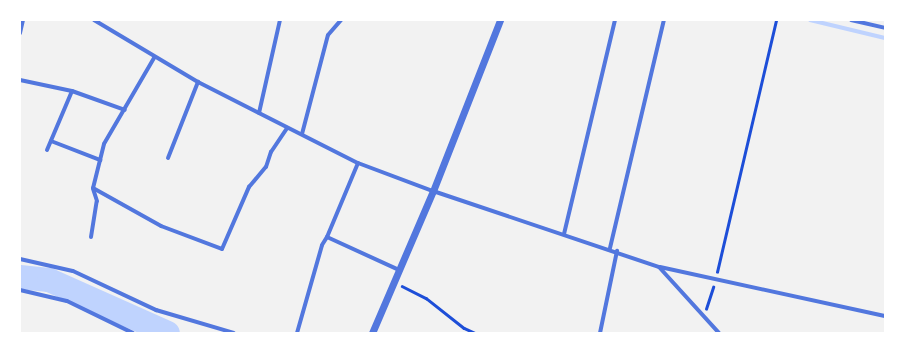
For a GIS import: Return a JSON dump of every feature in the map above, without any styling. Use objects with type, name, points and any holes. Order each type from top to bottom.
[{"type":"street","points":[[20,33],[23,20]]},
{"type":"street","points":[[94,20],[154,58],[287,128],[302,134],[358,163],[432,191],[610,248],[659,267],[885,316]]},
{"type":"street","points":[[259,113],[280,20]]},
{"type":"street","points":[[302,134],[328,35],[340,20]]},
{"type":"street","points":[[372,333],[432,191],[500,20]]},
{"type":"street","points":[[564,234],[615,20]]},
{"type":"street","points":[[610,248],[664,20]]},
{"type":"street","points":[[851,20],[885,28]]},
{"type":"street","points":[[91,237],[97,201],[93,188],[104,144],[154,58]]},
{"type":"street","points":[[20,80],[72,91],[125,110]]},
{"type":"street","points":[[168,158],[198,82]]},
{"type":"street","points":[[47,150],[72,91]]},
{"type":"street","points":[[93,188],[161,226],[222,249],[249,187],[266,167],[271,152],[287,128]]},
{"type":"street","points":[[51,141],[100,160]]},
{"type":"street","points":[[297,333],[322,245],[328,237],[358,163]]},
{"type":"street","points":[[328,237],[399,270]]},
{"type":"street","points":[[600,333],[617,251]]},
{"type":"street","points":[[20,259],[73,271],[156,310],[234,333]]},
{"type":"street","points":[[659,267],[719,333]]},
{"type":"street","points":[[20,290],[67,301],[133,333]]},
{"type":"path","points":[[704,315],[715,278],[776,20]]},
{"type":"path","points":[[394,282],[426,298],[464,328],[475,333]]},
{"type":"waterway","points":[[810,20],[885,38]]},
{"type":"waterway","points":[[20,277],[49,280],[168,333]]}]
